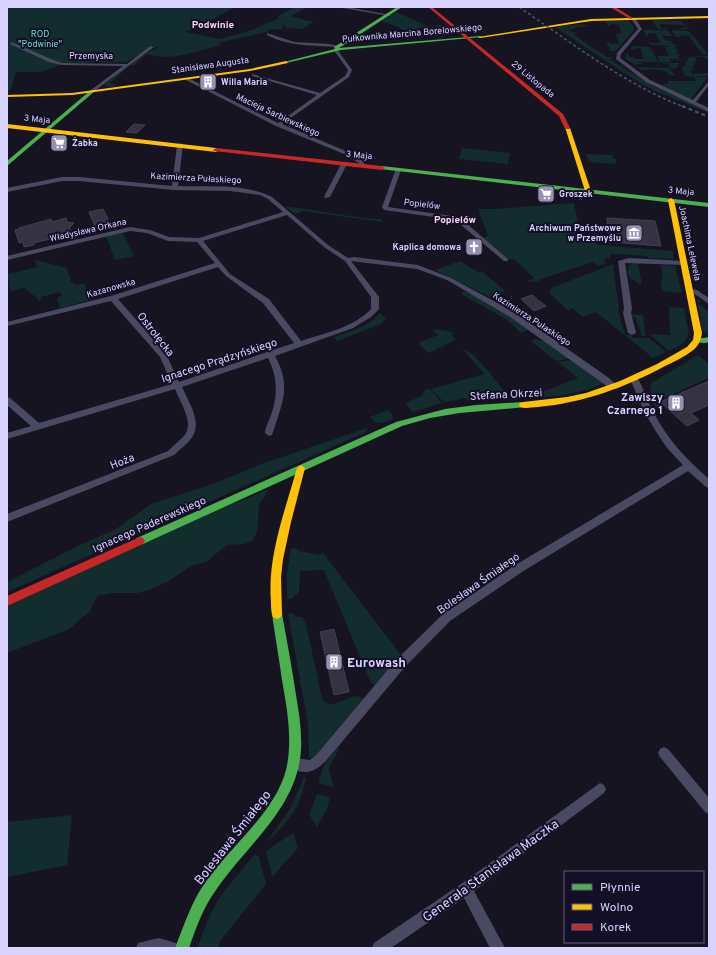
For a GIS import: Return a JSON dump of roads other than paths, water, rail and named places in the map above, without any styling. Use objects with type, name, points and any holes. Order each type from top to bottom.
[{"type":"street","points":[[339,7],[389,15]]},
{"type":"street","name":"Stanisława Augusta","points":[[7,96],[53,96],[255,69],[342,47],[400,7]]},
{"type":"street","name":"29 Listopada","points":[[430,7],[561,115],[588,191]]},
{"type":"street","points":[[612,7],[620,16]]},
{"type":"street","name":"Pułkownika Marcina Borelowskiego","points":[[342,47],[469,39],[537,27],[620,16],[631,18],[708,17]]},
{"type":"street","points":[[631,18],[638,24],[640,30],[618,55],[620,60],[648,81],[709,110]]},
{"type":"street","points":[[269,34],[281,41],[315,46],[342,47],[350,74],[347,78],[278,124]]},
{"type":"street","name":"Przemyska","points":[[12,43],[51,61],[62,64],[127,64]]},
{"type":"street","points":[[7,164],[127,64],[152,47]]},
{"type":"street","points":[[254,76],[321,95]]},
{"type":"street","name":"Macieja Sarbiewskiego","points":[[186,79],[278,124],[346,154],[362,163],[360,165]]},
{"type":"street","points":[[694,102],[709,82]]},
{"type":"street","name":"3 Maja","points":[[7,126],[709,205]]},
{"type":"street","points":[[174,188],[176,185],[180,145]]},
{"type":"street","points":[[327,197],[344,164]]},
{"type":"street","name":"Popielów","points":[[398,170],[385,206],[386,209],[457,218],[506,260]]},
{"type":"street","name":"Kazimierza Pułaskiego","points":[[7,190],[62,179],[98,180],[174,188],[230,188],[255,192],[266,196],[326,246],[347,260],[354,258],[418,267],[449,279],[513,315],[614,387]]},
{"type":"street","name":"Joachima Lelewela","points":[[671,200],[698,334],[697,340]]},
{"type":"street","name":"Władysława Orkana","points":[[7,258],[130,229],[148,231],[168,239],[199,240],[288,213]]},
{"type":"street","points":[[199,240],[228,275],[266,301],[299,344]]},
{"type":"street","name":"Ignacego Prądzyńskiego","points":[[7,436],[178,386],[271,356],[299,344],[360,322],[375,309],[375,297],[347,260]]},
{"type":"street","points":[[632,333],[627,313],[628,308],[621,261],[629,260],[684,263]]},
{"type":"street","name":"Kazanowska","points":[[7,324],[113,298],[219,264]]},
{"type":"street","name":"Joachima Lelewela","points":[[690,291],[695,291],[709,302]]},
{"type":"street","name":"Ostrołęcka","points":[[113,298],[163,356],[178,386]]},
{"type":"street","points":[[697,340],[709,340]]},
{"type":"street","name":"Stefana Okrzei","points":[[301,468],[380,432],[415,418],[431,414],[465,408],[555,403],[593,396],[634,379],[683,353],[692,347],[697,340]]},
{"type":"street","points":[[270,433],[279,401],[280,389],[276,365],[271,356]]},
{"type":"street","points":[[634,379],[641,391],[651,418],[671,446],[689,466],[709,484]]},
{"type":"street","name":"Hoża","points":[[7,518],[152,462],[171,453],[188,437],[192,426],[192,418],[178,386]]},
{"type":"street","points":[[7,400],[38,427]]},
{"type":"street","name":"Bolesława Śmiałego","points":[[294,764],[312,766],[321,758],[400,664],[446,618],[521,567],[689,466]]},
{"type":"street","name":"Bolesława Śmiałego","points":[[182,948],[200,903],[208,889],[228,863],[266,820],[278,803],[288,785],[294,764],[297,744],[295,725],[276,608],[275,585],[277,562],[301,468]]},
{"type":"street","name":"Ignacego Paderewskiego","points":[[7,601],[301,468]]},
{"type":"street","points":[[664,753],[709,808]]},
{"type":"street","name":"Generała Stanisława Maczka","points":[[379,948],[466,889],[600,789]]},
{"type":"street","points":[[466,889],[498,948]]},
{"type":"street","points":[[143,948],[159,945],[171,948]]},
{"type":"railway","points":[[519,7],[619,75],[662,98],[684,107]]},
{"type":"railway","points":[[682,106],[709,117]]},
{"type":"place","name":"Willa Maria","points":[[208,82]]},
{"type":"place","name":"Żabka","points":[[59,143]]},
{"type":"place","name":"Groszek","points":[[546,194]]},
{"type":"place","name":"Archiwum Państwowe w Przemyślu","points":[[634,233]]},
{"type":"place","name":"Kaplica domowa","points":[[474,247]]},
{"type":"place","name":"Zawiszy Czarnego 1","points":[[676,403]]},
{"type":"place","name":"Eurowash","points":[[334,662]]},
{"type":"district","name":"Podwinie","points":[[213,24]]},
{"type":"district","name":"Popielów","points":[[455,219]]},
{"type":"park label","name":"ROD \"Podwinie\"","points":[[40,40]]}]
